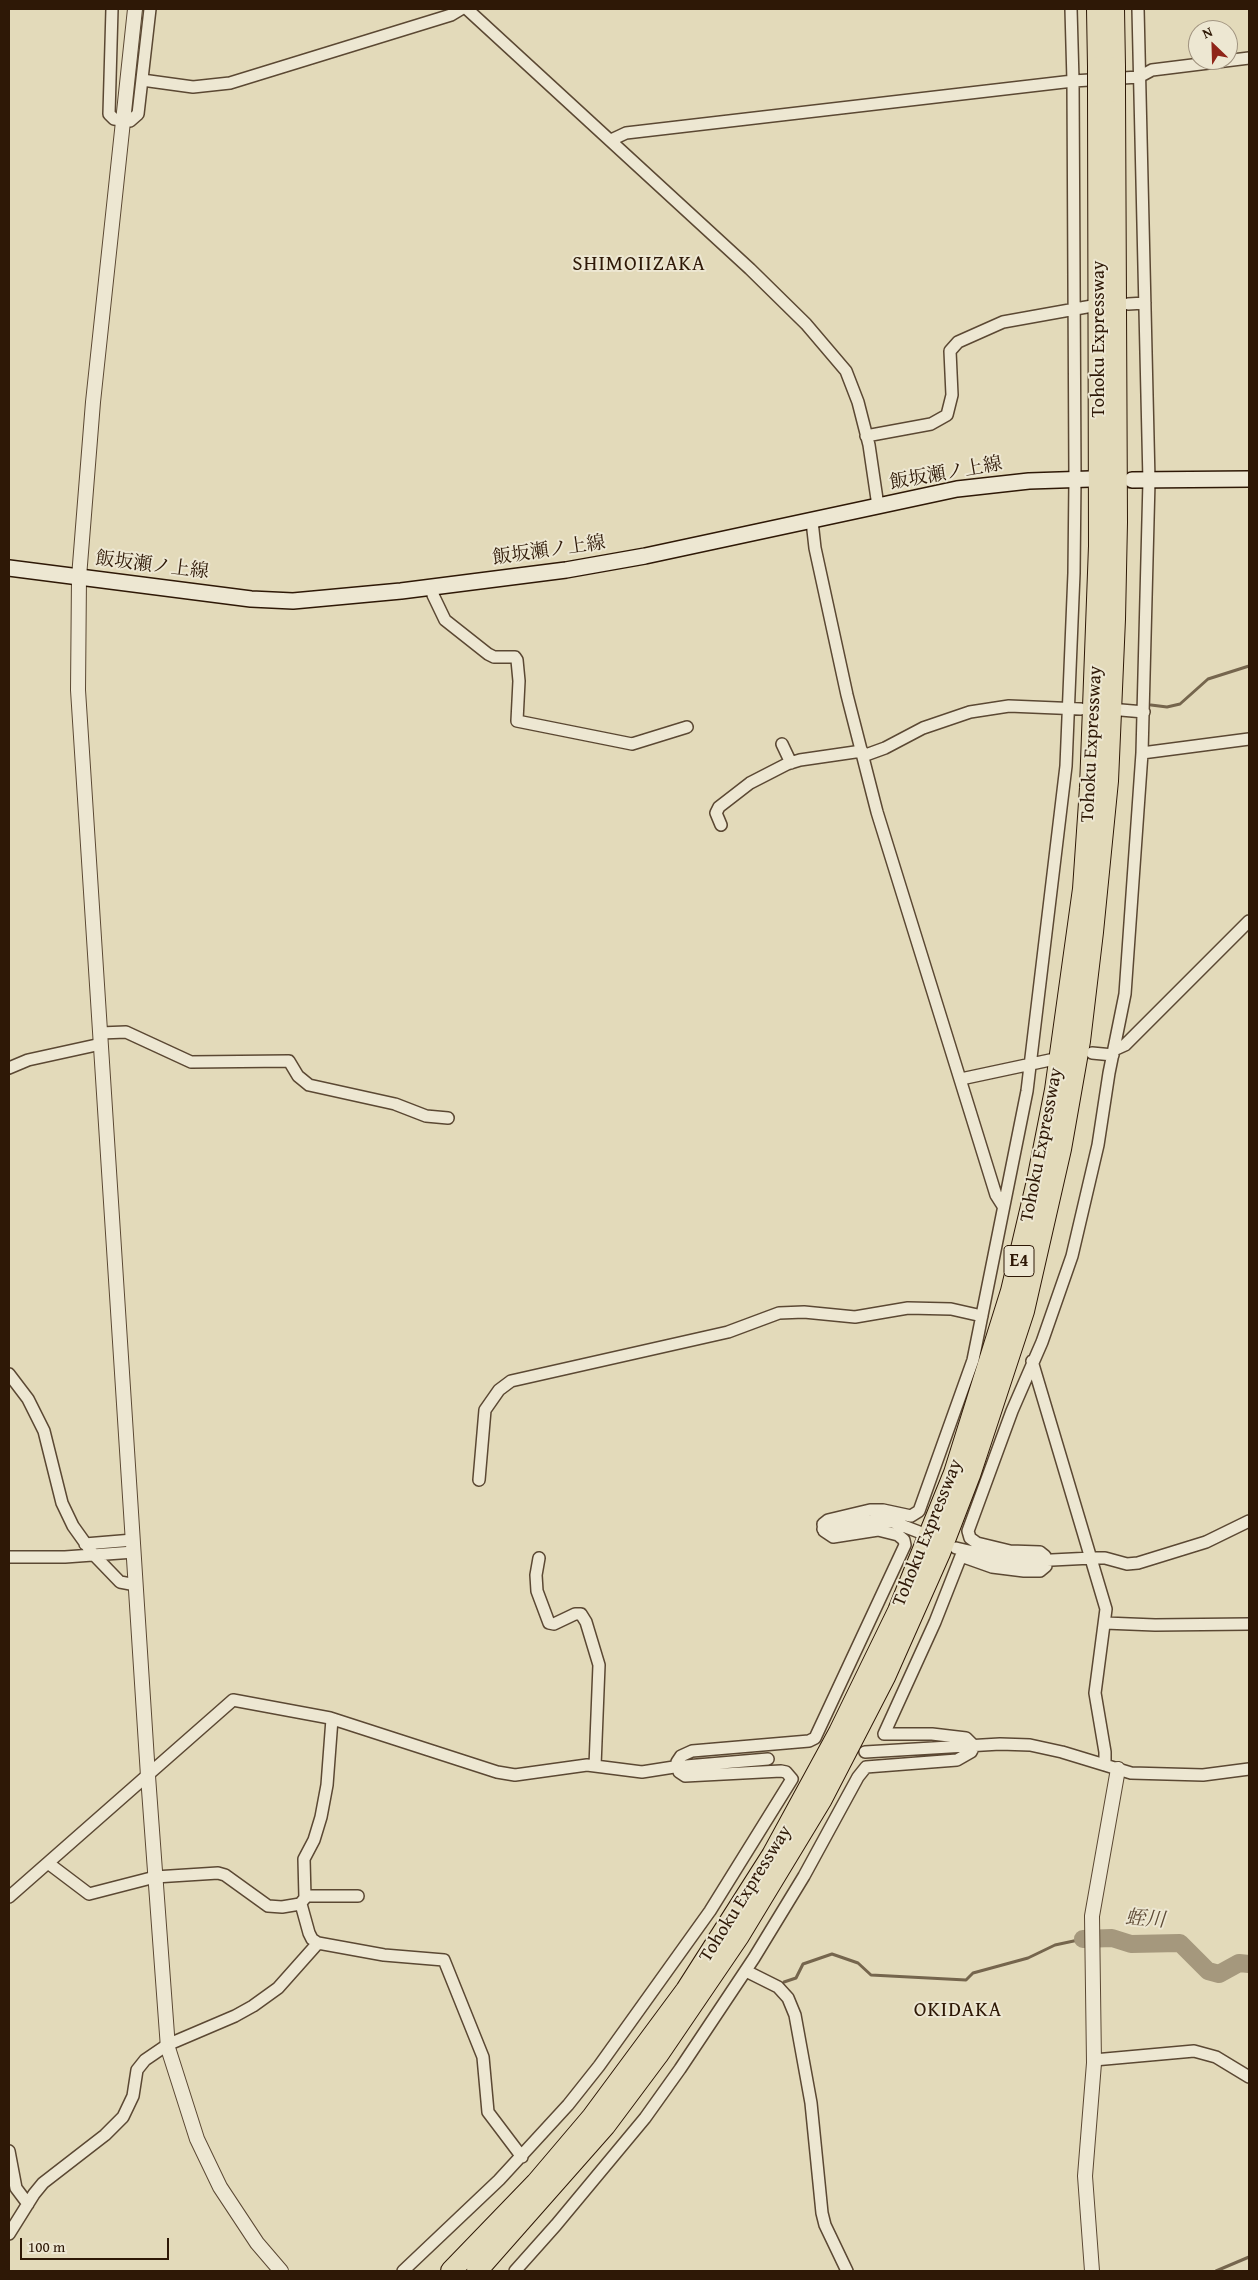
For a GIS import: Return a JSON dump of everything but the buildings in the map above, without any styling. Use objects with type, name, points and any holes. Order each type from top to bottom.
[{"type":"highway","name":"Tohoku Expressway","points":[[1097,9],[1106,67]]},
{"type":"highway","name":"Tohoku Expressway","points":[[451,2271],[536,2182],[592,2116],[686,1990],[772,1855],[839,1732],[898,1610],[954,1473],[1009,1300],[1037,1181],[1055,1090],[1083,889],[1090,788],[1099,546],[1106,67],[1114,9]]},
{"type":"highway","name":"Tohoku Expressway","points":[[477,2271],[605,2126],[658,2055],[739,1936],[822,1799],[885,1677],[940,1553],[982,1440],[1024,1311],[1061,1149],[1080,1041],[1108,781],[1117,522],[1106,93]]},
{"type":"main road","name":"飯坂瀬ノ上線","points":[[9,568],[251,599],[293,601],[433,587],[566,570],[982,486],[1083,479]]},
{"type":"main road","points":[[1132,480],[1249,479]]},
{"type":"street","points":[[112,9],[110,114],[114,119],[130,121],[138,114],[150,9]]},
{"type":"street","points":[[134,9],[93,402],[79,577],[78,690],[100,1038],[167,2045],[198,2139],[220,2187],[257,2243],[280,2271]]},
{"type":"street","points":[[142,80],[193,87],[230,83],[452,15],[461,9]]},
{"type":"street","points":[[467,9],[750,269],[806,324],[846,370],[856,395],[866,436],[878,506]]},
{"type":"street","points":[[823,1530],[823,1524],[828,1520],[870,1510],[883,1510],[910,1516],[919,1511],[973,1360],[1031,1063],[1066,766],[1075,709],[1083,479],[1074,310],[1071,9]]},
{"type":"street","points":[[974,1746],[966,1738],[950,1735],[884,1734],[927,1639],[961,1556],[992,1567],[1024,1571],[1040,1571],[1046,1566],[1044,1555],[1040,1552],[1010,1551],[977,1543],[970,1538],[968,1531],[1032,1361],[1042,1342],[1072,1256],[1098,1145],[1113,1052],[1125,994],[1144,712],[1148,481],[1138,9]]},
{"type":"street","points":[[610,140],[626,133],[1073,80],[1140,76],[1152,70],[1249,58]]},
{"type":"street","points":[[1128,304],[1145,303]]},
{"type":"street","points":[[866,436],[931,424],[947,415],[952,395],[950,351],[958,342],[1003,322],[1092,306]]},
{"type":"street","points":[[812,520],[815,548],[877,812],[996,1195],[1004,1206]]},
{"type":"street","points":[[433,587],[433,596],[445,620],[488,654],[494,657],[515,657],[517,660],[520,681],[517,721],[632,744],[687,727]]},
{"type":"street","points":[[721,826],[716,813],[719,807],[750,783],[791,763],[885,748],[922,728],[970,712],[1009,706],[1075,709]]},
{"type":"street","points":[[1122,710],[1144,712]]},
{"type":"street","points":[[1142,753],[1249,740]]},
{"type":"street","points":[[782,744],[791,763]]},
{"type":"street","points":[[1092,1053],[1113,1052],[1126,1045],[1249,921]]},
{"type":"street","points":[[9,1068],[28,1060],[126,1032],[191,1062],[289,1061],[298,1076],[309,1085],[395,1104],[426,1116],[448,1118]]},
{"type":"street","points":[[961,1079],[1050,1060]]},
{"type":"street","points":[[479,1480],[482,1417],[493,1397],[511,1381],[720,1334],[779,1313],[804,1312],[855,1317],[908,1308],[951,1308],[982,1316]]},
{"type":"street","points":[[1032,1361],[1106,1609],[1095,1693],[1105,1752],[1112,1767],[1092,1916],[1094,2060],[1085,2176],[1092,2271]]},
{"type":"street","points":[[9,1374],[28,1398],[40,1420],[48,1443],[65,1512],[85,1544],[120,1582],[136,1585]]},
{"type":"street","points":[[823,1530],[878,1520],[893,1522],[919,1532]]},
{"type":"street","points":[[956,1548],[1012,1559],[1046,1561],[1104,1558],[1126,1564],[1138,1563],[1206,1542],[1249,1521]]},
{"type":"street","points":[[403,2271],[465,2215],[522,2157],[568,2105],[599,2066],[710,1911],[792,1779],[786,1772],[781,1771],[685,1776],[680,1774],[677,1762],[681,1756],[692,1751],[810,1741],[815,1738],[905,1545],[901,1537],[885,1531],[855,1532],[833,1537],[823,1530]]},
{"type":"street","points":[[85,1544],[134,1546]]},
{"type":"street","points":[[9,1557],[65,1557],[134,1546]]},
{"type":"street","points":[[539,1558],[536,1591],[550,1623],[554,1624],[575,1614],[581,1614],[586,1622],[599,1665],[595,1766]]},
{"type":"street","points":[[1105,1623],[1155,1625],[1249,1624]]},
{"type":"street","points":[[9,1897],[232,1700],[332,1719],[497,1772],[515,1775],[573,1766],[595,1766],[642,1772],[768,1758]]},
{"type":"street","points":[[332,1719],[327,1785],[314,1840],[304,1862],[303,1900],[312,1940],[318,1943],[384,1955],[444,1960],[483,2056],[488,2112],[522,2157]]},
{"type":"street","points":[[865,1752],[1030,1745],[1062,1752],[1131,1773],[1203,1775],[1249,1769]]},
{"type":"street","points":[[515,2271],[645,2118],[746,1971],[804,1876],[858,1777],[866,1767],[957,1760],[971,1752],[974,1746]]},
{"type":"street","points":[[48,1863],[89,1894],[155,1877],[218,1873],[225,1875],[268,1906],[291,1907],[303,1900],[358,1896]]},
{"type":"street","points":[[9,2234],[34,2194],[51,2176],[86,2151],[116,2125],[129,2107],[140,2065],[156,2051],[167,2045],[235,2016],[253,2006],[278,1988],[318,1943]]},
{"type":"street","points":[[746,1971],[778,1988],[788,1998],[794,2015],[811,2103],[822,2213],[825,2225],[847,2271]]},
{"type":"street","points":[[1094,2060],[1182,2052],[1203,2052],[1216,2057],[1249,2077]]},
{"type":"street","points":[[9,2151],[16,2188],[28,2204]]},
{"type":"waterway","points":[[1151,705],[1167,707],[1180,704],[1208,679],[1249,666]]},
{"type":"waterway","name":"蛭川","points":[[1083,1939],[1112,1938],[1131,1944],[1180,1943],[1208,1971],[1219,1974],[1239,1963],[1249,1964]]},
{"type":"waterway","points":[[784,1982],[796,1978],[803,1964],[832,1954],[858,1963],[871,1975],[966,1980],[973,1973],[1028,1958],[1055,1945],[1083,1939]]},
{"type":"waterway","points":[[1216,2271],[1249,2257]]},
{"type":"district","name":"SHIMOIIZAKA","points":[[639,265]]},
{"type":"district","name":"OKIDAKA","points":[[958,2011]]}]
